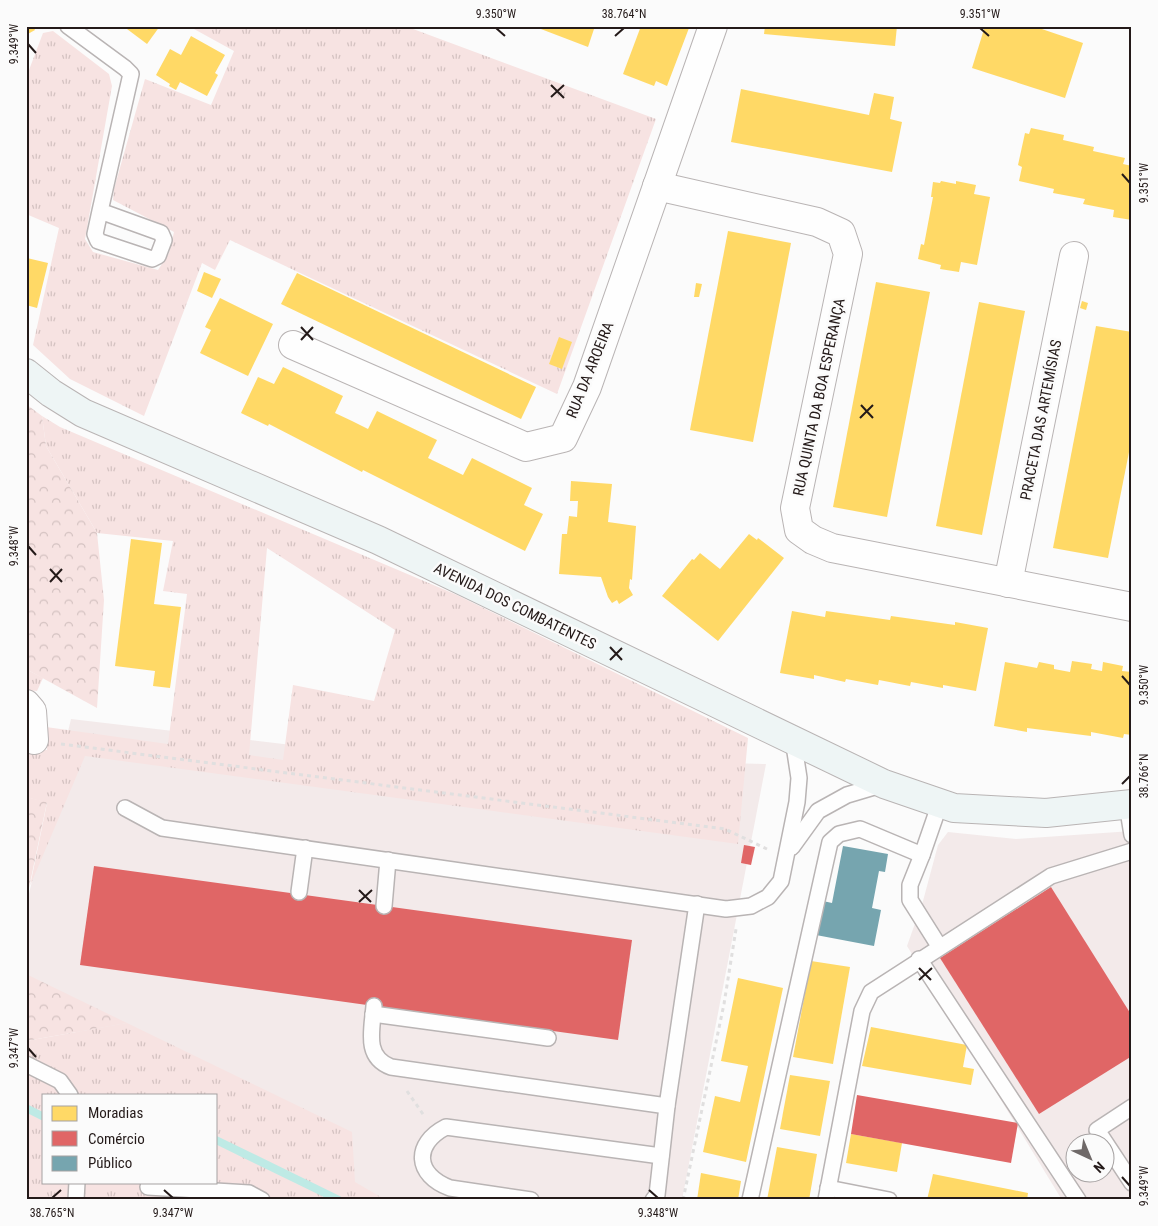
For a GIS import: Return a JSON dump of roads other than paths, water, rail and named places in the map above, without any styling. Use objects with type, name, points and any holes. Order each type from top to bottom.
[{"type":"street","name":"RUA DA AROEIRA","points":[[293,345],[526,446],[563,438],[587,387],[713,26]]},
{"type":"street","name":"RUA QUINTA DA BOA ESPERANÇA","points":[[657,186],[818,222],[841,233],[848,254],[796,508],[799,530],[813,540],[832,548],[1132,607]]},
{"type":"street","name":"PRACETA DAS ARTEMÍSIAS","points":[[1008,583],[1074,256]]},
{"type":"street","name":"AVENIDA DOS COMBATENTES","points":[[26,373],[51,393],[83,413],[378,540],[884,784],[954,808],[1046,813],[1129,804]]},
{"type":"street","points":[[26,704],[32,711],[34,740]]},
{"type":"lane","points":[[68,26],[126,68],[131,74],[100,211]]},
{"type":"lane","points":[[125,808],[162,828],[697,904],[739,908],[751,906],[768,897],[781,882],[797,802],[799,778],[793,739]]},
{"type":"lane","points":[[786,857],[818,811],[847,795],[884,784]]},
{"type":"lane","points":[[939,946],[910,900],[910,885],[940,803]]},
{"type":"lane","points":[[1129,804],[1132,835]]},
{"type":"lane","points":[[750,1200],[830,842],[839,834],[860,829],[922,855]]},
{"type":"lane","points":[[299,892],[305,848]]},
{"type":"lane","points":[[889,1200],[827,1194],[866,1001],[871,992],[879,984],[1051,876],[1132,851]]},
{"type":"lane","points":[[384,906],[388,860]]},
{"type":"lane","points":[[653,1200],[657,1195],[667,1106],[697,904]]},
{"type":"lane","points":[[919,959],[1078,1200]]},
{"type":"lane","points":[[548,1038],[374,1010],[370,1044],[375,1057],[383,1064],[392,1067],[667,1106]]},
{"type":"lane","points":[[26,1064],[60,1081],[69,1094]]},
{"type":"lane","points":[[1131,1179],[1097,1130],[1132,1107]]},
{"type":"lane","points":[[531,1200],[450,1188],[438,1184],[428,1176],[423,1167],[423,1155],[428,1141],[436,1132],[446,1127],[661,1156]]},
{"type":"lane","points":[[76,1200],[77,1184]]},
{"type":"lane","points":[[148,1187],[249,1193],[262,1200]]},
{"type":"waterway","points":[[26,1108],[42,1116]]},
{"type":"waterway","points":[[218,1141],[339,1200]]}]
